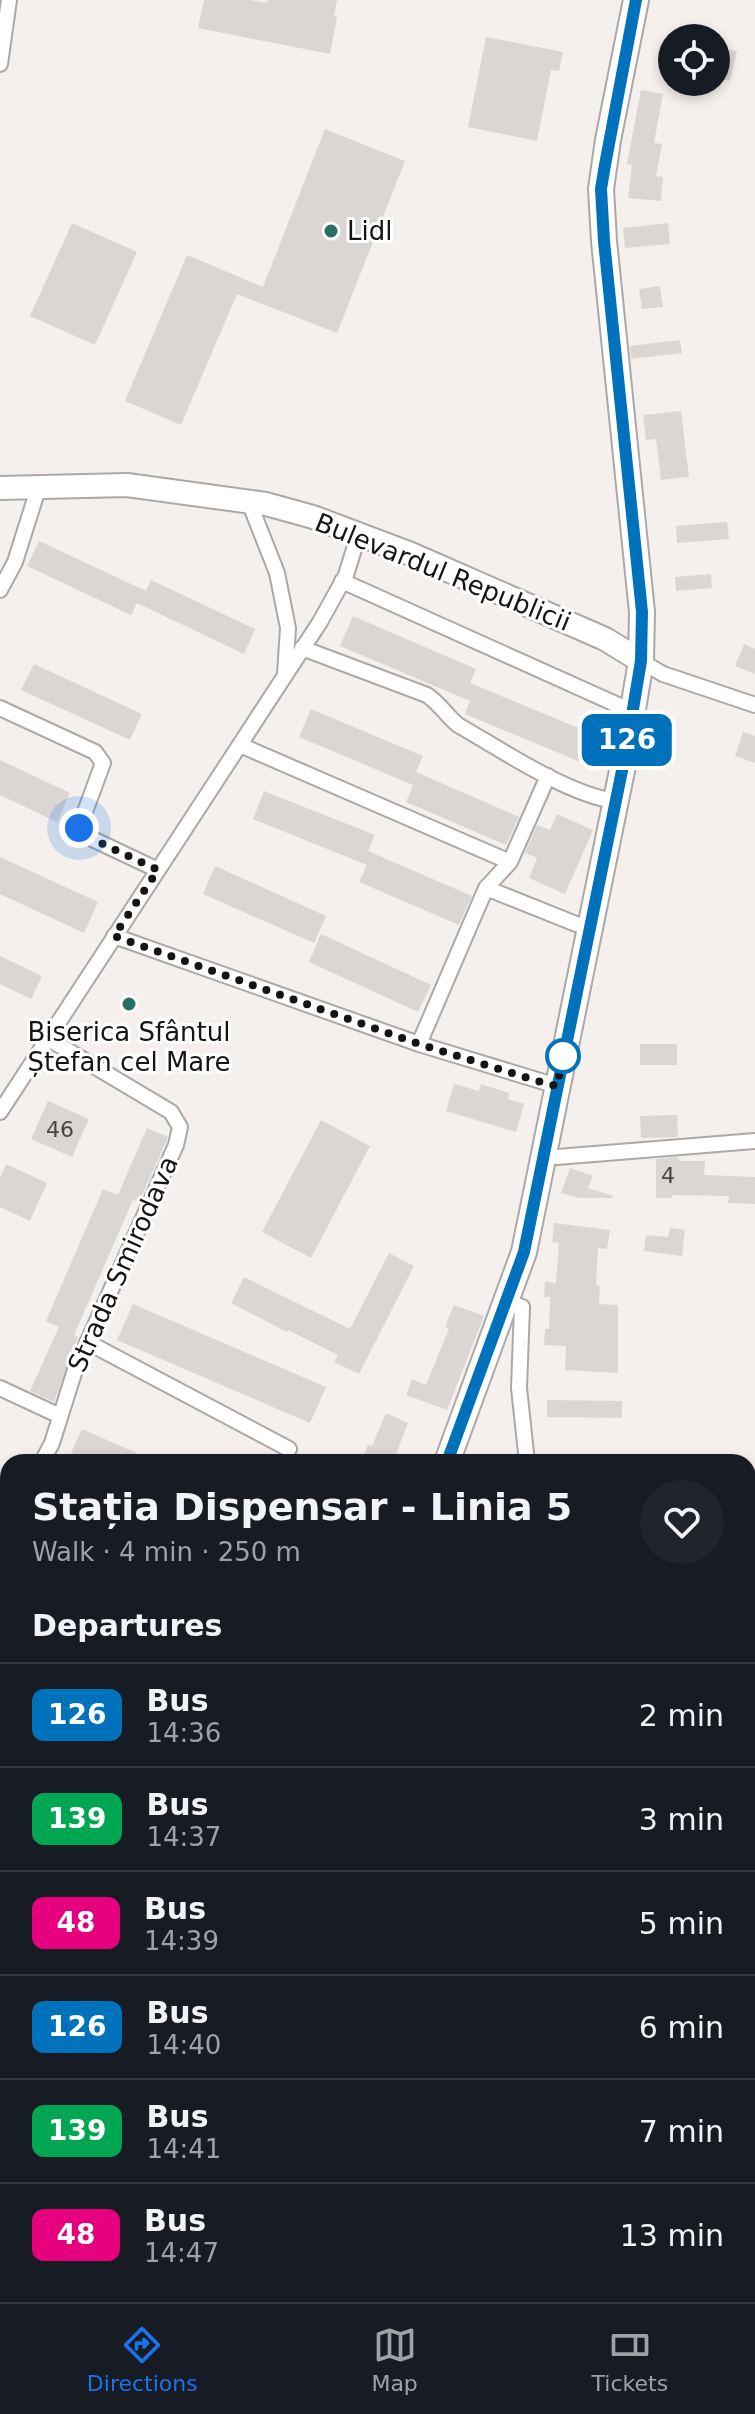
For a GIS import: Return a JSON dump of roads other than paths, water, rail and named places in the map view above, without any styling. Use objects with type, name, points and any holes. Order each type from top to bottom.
[{"type":"main road","points":[[450,1454],[524,1252],[641,661],[642,612],[601,189],[636,0]]},
{"type":"main road","name":"Bulevardul Republicii","points":[[0,488],[127,485],[249,502],[313,517],[359,533],[605,639],[641,661]]},
{"type":"street","points":[[0,64],[9,0]]},
{"type":"street","points":[[0,590],[15,562],[39,486]]},
{"type":"street","points":[[249,502],[277,573],[288,628],[285,674]]},
{"type":"street","points":[[2,1106],[302,648],[342,581],[359,533]]},
{"type":"street","points":[[342,581],[620,706],[633,709]]},
{"type":"street","points":[[302,648],[427,695],[442,705],[458,725],[548,776],[603,800],[615,801]]},
{"type":"street","points":[[641,661],[663,674],[755,705]]},
{"type":"street","points":[[0,708],[95,752],[103,763],[79,828],[86,836],[158,870]]},
{"type":"street","points":[[240,745],[510,862]]},
{"type":"street","points":[[419,1044],[486,888],[510,862],[548,776]]},
{"type":"street","points":[[486,888],[588,927]]},
{"type":"street","points":[[114,936],[419,1044],[557,1086]]},
{"type":"street","name":"Strada Smirodava","points":[[45,1454],[75,1370],[176,1145],[180,1127],[171,1112],[47,1038]]},
{"type":"street","points":[[543,1154],[557,1157],[755,1141]]},
{"type":"street","points":[[507,1302],[522,1307],[519,1388],[526,1454]]},
{"type":"street","points":[[87,1342],[289,1449]]},
{"type":"street","points":[[0,1388],[60,1416]]},
{"type":"place","name":"Lidl","points":[[331,231]]},
{"type":"place","name":"Biserica Sfântul Ștefan cel Mare","points":[[129,1004]]}]
